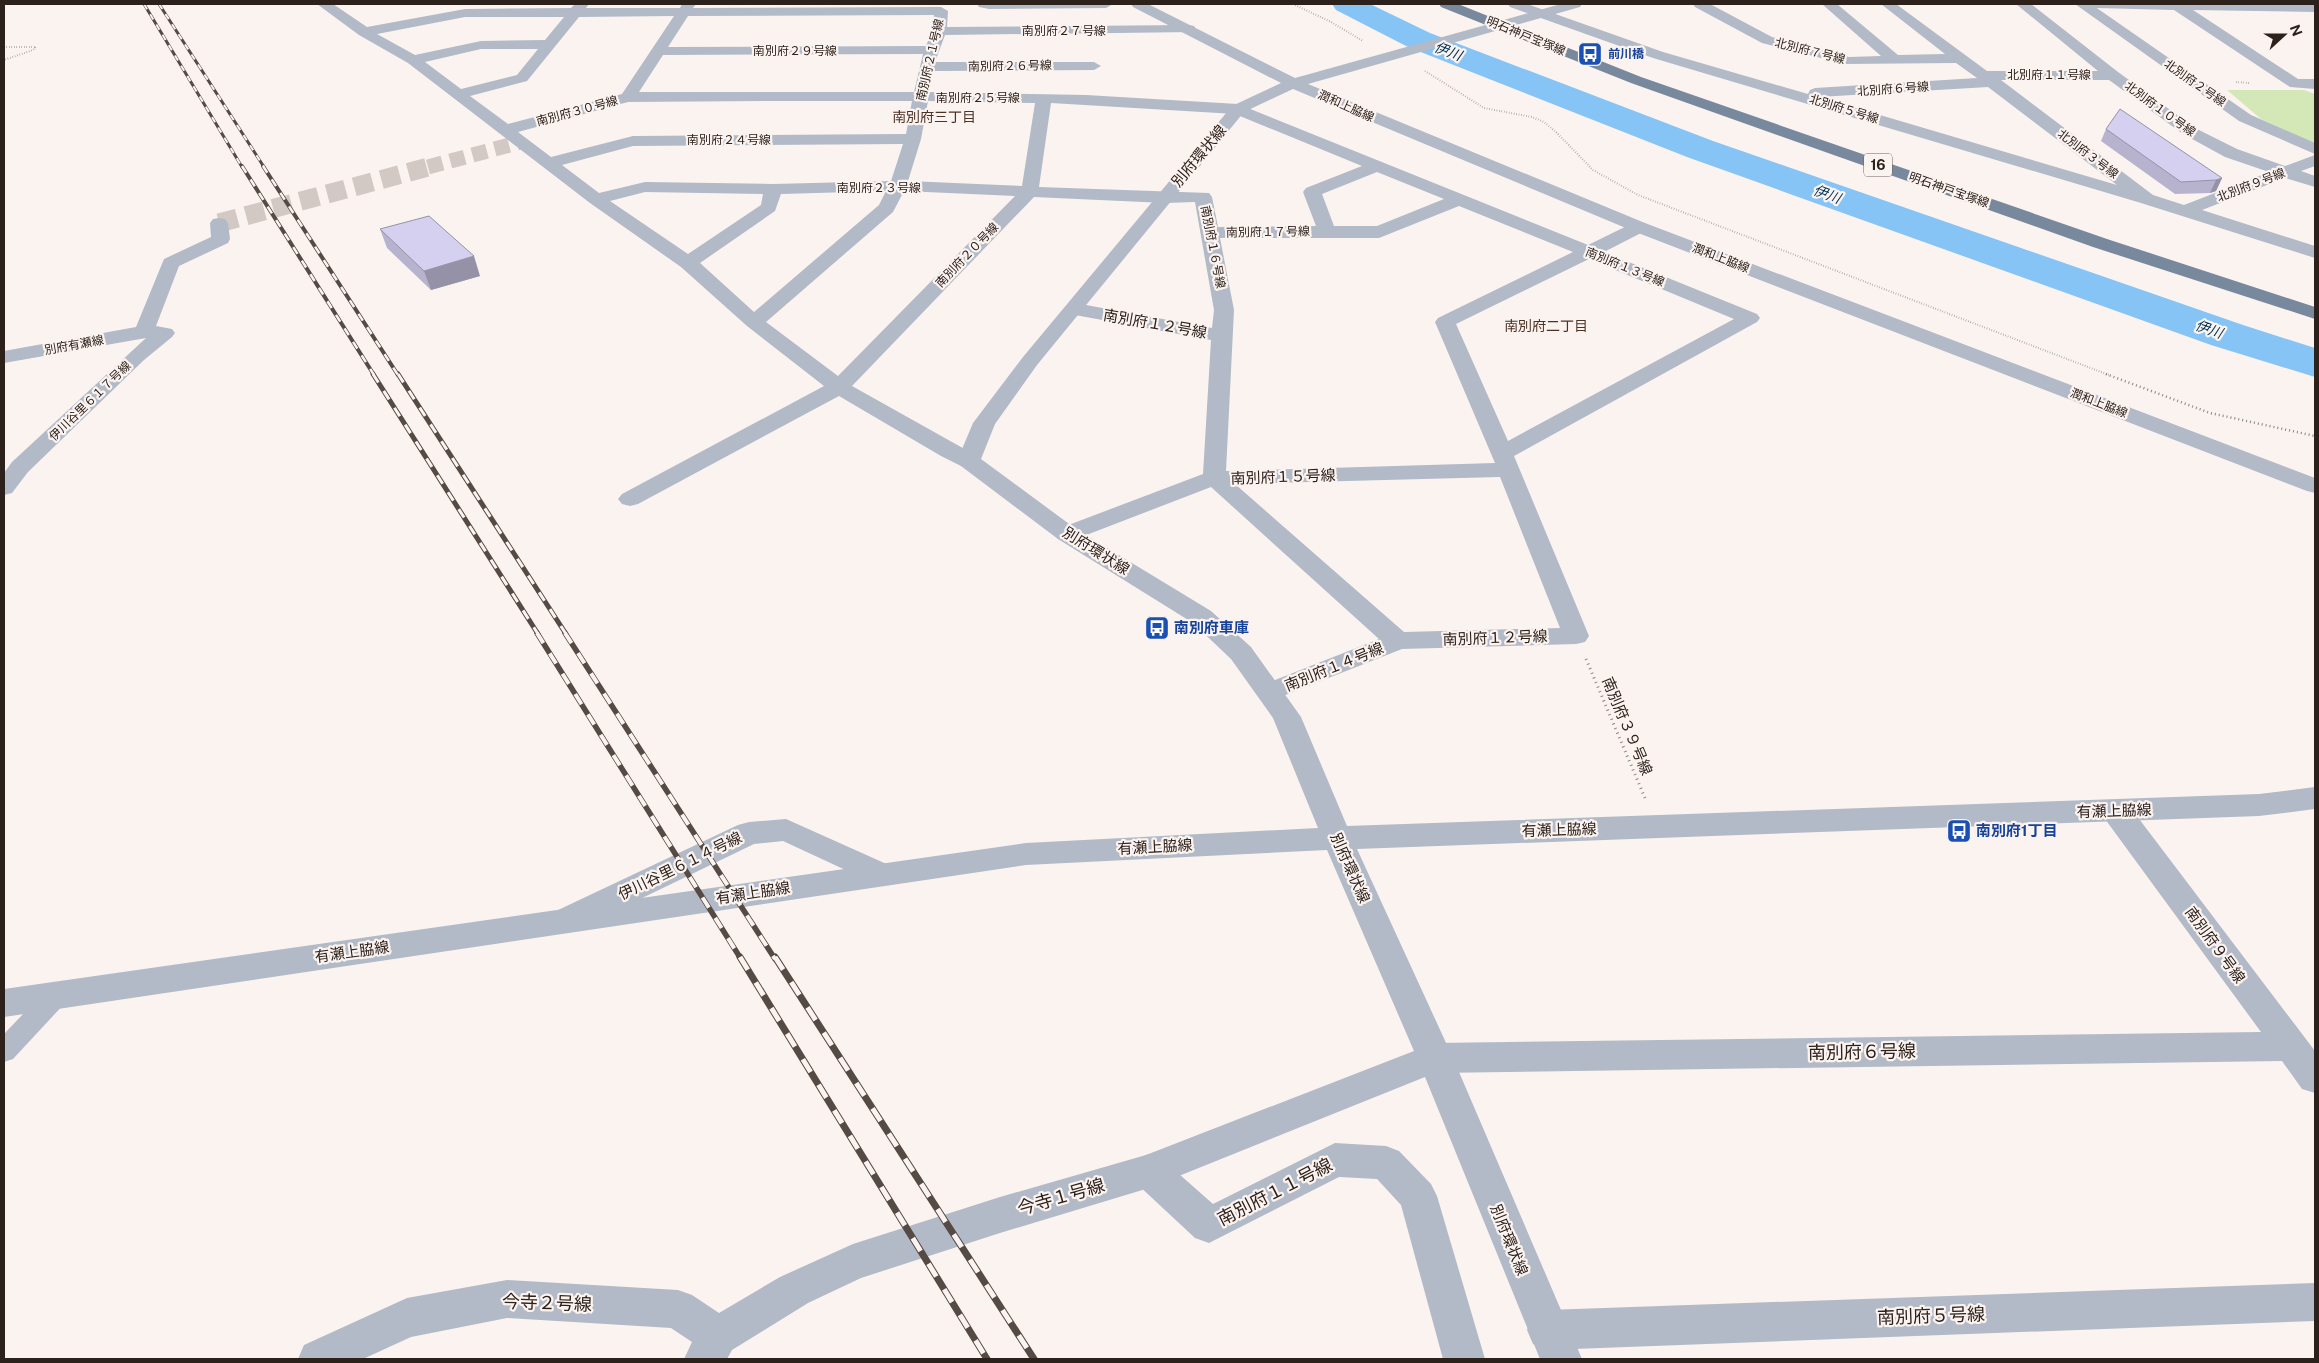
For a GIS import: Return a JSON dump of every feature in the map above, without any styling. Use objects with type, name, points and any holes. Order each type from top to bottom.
[{"type":"main road","name":"明石神戸宝塚線","points":[[1446,4],[1494,27],[1673,93],[2100,244],[2315,313]]},
{"type":"street","points":[[324,4],[364,32],[413,60],[596,199],[688,263],[754,322],[839,387],[969,461]]},
{"type":"street","points":[[984,4],[989,6],[1106,4]]},
{"type":"street","name":"潤和上脇線","points":[[1138,4],[1293,83],[1382,122],[1639,227],[2315,486]]},
{"type":"street","name":"北別府５号線","points":[[1515,4],[1658,54],[2147,199]]},
{"type":"street","name":"別府環状線","points":[[1554,1345],[1435,1058],[1337,838],[1287,718],[1270,692],[1241,653],[1202,617],[1067,534],[969,461],[984,423],[1030,361],[1075,309],[1238,109],[1293,83],[1575,4]]},
{"type":"street","name":"北別府７号線","points":[[1700,4],[1767,40],[1849,61],[1960,58]]},
{"type":"street","points":[[1829,4],[1895,60]]},
{"type":"street","name":"北別府３号線","points":[[1888,4],[2147,199],[2187,210],[2315,252]]},
{"type":"street","name":"北別府１０号線","points":[[2023,4],[2113,75],[2189,131],[2231,154],[2315,182]]},
{"type":"street","name":"北別府２号線","points":[[2082,4],[2245,118],[2315,149]]},
{"type":"street","points":[[2096,4],[2315,8]]},
{"type":"street","points":[[2176,5],[2296,84],[2315,84]]},
{"type":"street","points":[[2283,7],[2307,22]]},
{"type":"street","name":"南別府２１号線","points":[[364,32],[469,8],[686,8],[941,12],[940,31],[931,50],[926,67],[913,139],[898,186],[887,208],[754,322]]},
{"type":"street","points":[[458,94],[522,78],[579,8]]},
{"type":"street","name":"南別府３０号線","points":[[505,130],[628,97],[686,8]]},
{"type":"street","name":"南別府２７号線","points":[[940,31],[1189,29]]},
{"type":"street","points":[[1090,99],[1098,30]]},
{"type":"street","points":[[413,60],[481,45],[550,44]]},
{"type":"street","name":"南別府２９号線","points":[[658,51],[931,50]]},
{"type":"street","name":"南別府２６号線","points":[[926,67],[1094,66]]},
{"type":"street","name":"北別府１１号線","points":[[1989,79],[2113,75]]},
{"type":"street","name":"北別府６号線","points":[[1791,93],[1850,92],[1989,79]]},
{"type":"street","name":"南別府２５号線","points":[[628,97],[1044,98],[1090,99],[1238,109]]},
{"type":"street","points":[[1030,191],[1044,98]]},
{"type":"street","name":"南別府１３号線","points":[[1238,109],[1750,318],[1505,462]]},
{"type":"street","name":"南別府２４号線","points":[[548,163],[633,141],[913,139]]},
{"type":"street","name":"北別府９号線","points":[[2187,210],[2315,160]]},
{"type":"street","points":[[1327,231],[1312,192],[1376,166]]},
{"type":"street","name":"南別府２３号線","points":[[596,199],[644,187],[773,189],[898,186],[1164,198]]},
{"type":"street","points":[[688,263],[769,207],[773,189]]},
{"type":"street","name":"南別府２０号線","points":[[630,499],[839,387],[1030,191]]},
{"type":"street","name":"南別府１６号線","points":[[1164,198],[1203,197],[1224,310],[1222,336]]},
{"type":"street","name":"南別府１７号線","points":[[1210,233],[1379,232],[1460,199]]},
{"type":"street","points":[[144,332],[171,263],[221,239],[219,223]]},
{"type":"street","points":[[1576,636],[1445,322],[1639,227]]},
{"type":"street","name":"南別府１２号線","points":[[1075,309],[1222,336],[1214,478]]},
{"type":"street","name":"別府有瀬線","points":[[4,357],[144,332]]},
{"type":"street","name":"伊川谷里６１７号線","points":[[4,488],[34,454],[137,356],[165,333],[144,332]]},
{"type":"street","name":"南別府１５号線","points":[[1067,534],[1214,478],[1505,462]]},
{"type":"street","points":[[1214,478],[1398,641]]},
{"type":"street","name":"南別府１２号線","points":[[1398,641],[1576,636]]},
{"type":"street","name":"南別府１４号線","points":[[1270,692],[1398,641]]},
{"type":"street","name":"有瀬上脇線","points":[[4,1003],[1026,854],[1337,838],[2260,805],[2315,798]]},
{"type":"street","name":"南別府９号線","points":[[2116,811],[2289,1046],[2315,1078]]},
{"type":"street","name":"伊川谷里６１４号線","points":[[566,921],[750,833],[786,830],[880,874]]},
{"type":"street","name":"南別府６号線","points":[[1435,1058],[2289,1046]]},
{"type":"street","name":"今寺１号線","points":[[712,1348],[794,1290],[853,1262],[1149,1170],[1435,1058]]},
{"type":"street","name":"南別府１１号線","points":[[1149,1170],[1209,1225],[1336,1160],[1386,1163],[1418,1196],[1464,1359]]},
{"type":"street","name":"今寺２号線","points":[[319,1359],[407,1318],[507,1299],[678,1309],[712,1348]]},
{"type":"street","name":"南別府５号線","points":[[1554,1345],[2315,1302]]},
{"type":"lane","points":[[4,1051],[56,996]]},
{"type":"path","points":[[1293,4],[1331,22],[1390,56],[1438,77],[1472,102],[1492,111],[1531,116],[1545,122],[1593,170],[1625,188],[1685,214],[2210,413],[2315,436]]},
{"type":"path","points":[[4,47],[36,47],[33,50],[4,60]]},
{"type":"path","points":[[2192,81],[2296,84]]},
{"type":"path","name":"南別府３９号線","points":[[1576,636],[1656,826]]},
{"type":"green space","points":[[2227,90],[2304,90],[2315,94],[2315,144],[2261,119]]},
{"type":"building","points":[[2120,109],[2222,178],[2181,182],[2106,129]]},
{"type":"building","points":[[429,216],[474,256],[424,271],[380,229]]},
{"type":"waterway","name":"伊川","points":[[1347,4],[1419,40],[1700,149],[2227,335],[2315,363]]},
{"type":"tunnel","points":[[428,167],[521,142]]},
{"type":"tunnel","points":[[219,223],[432,166]]},
{"type":"railway","points":[[144,4],[242,167]]},
{"type":"railway","points":[[159,4],[264,167]]},
{"type":"railway","points":[[242,166],[374,375]]},
{"type":"railway","points":[[263,166],[398,375]]},
{"type":"railway","points":[[373,374],[538,634]]},
{"type":"railway","points":[[398,374],[566,634]]},
{"type":"railway","points":[[537,633],[741,959]]},
{"type":"railway","points":[[565,633],[775,959]]},
{"type":"railway","points":[[740,957],[987,1359]]},
{"type":"railway","points":[[775,957],[1034,1359]]},
{"type":"place","name":"前川橋","points":[[1590,54]]},
{"type":"place","name":"南別府車庫","points":[[1157,628]]},
{"type":"place","name":"南別府1丁目","points":[[1959,831]]},
{"type":"district","name":"南別府三丁目","points":[[934,117]]},
{"type":"district","name":"南別府二丁目","points":[[1546,326]]}]
